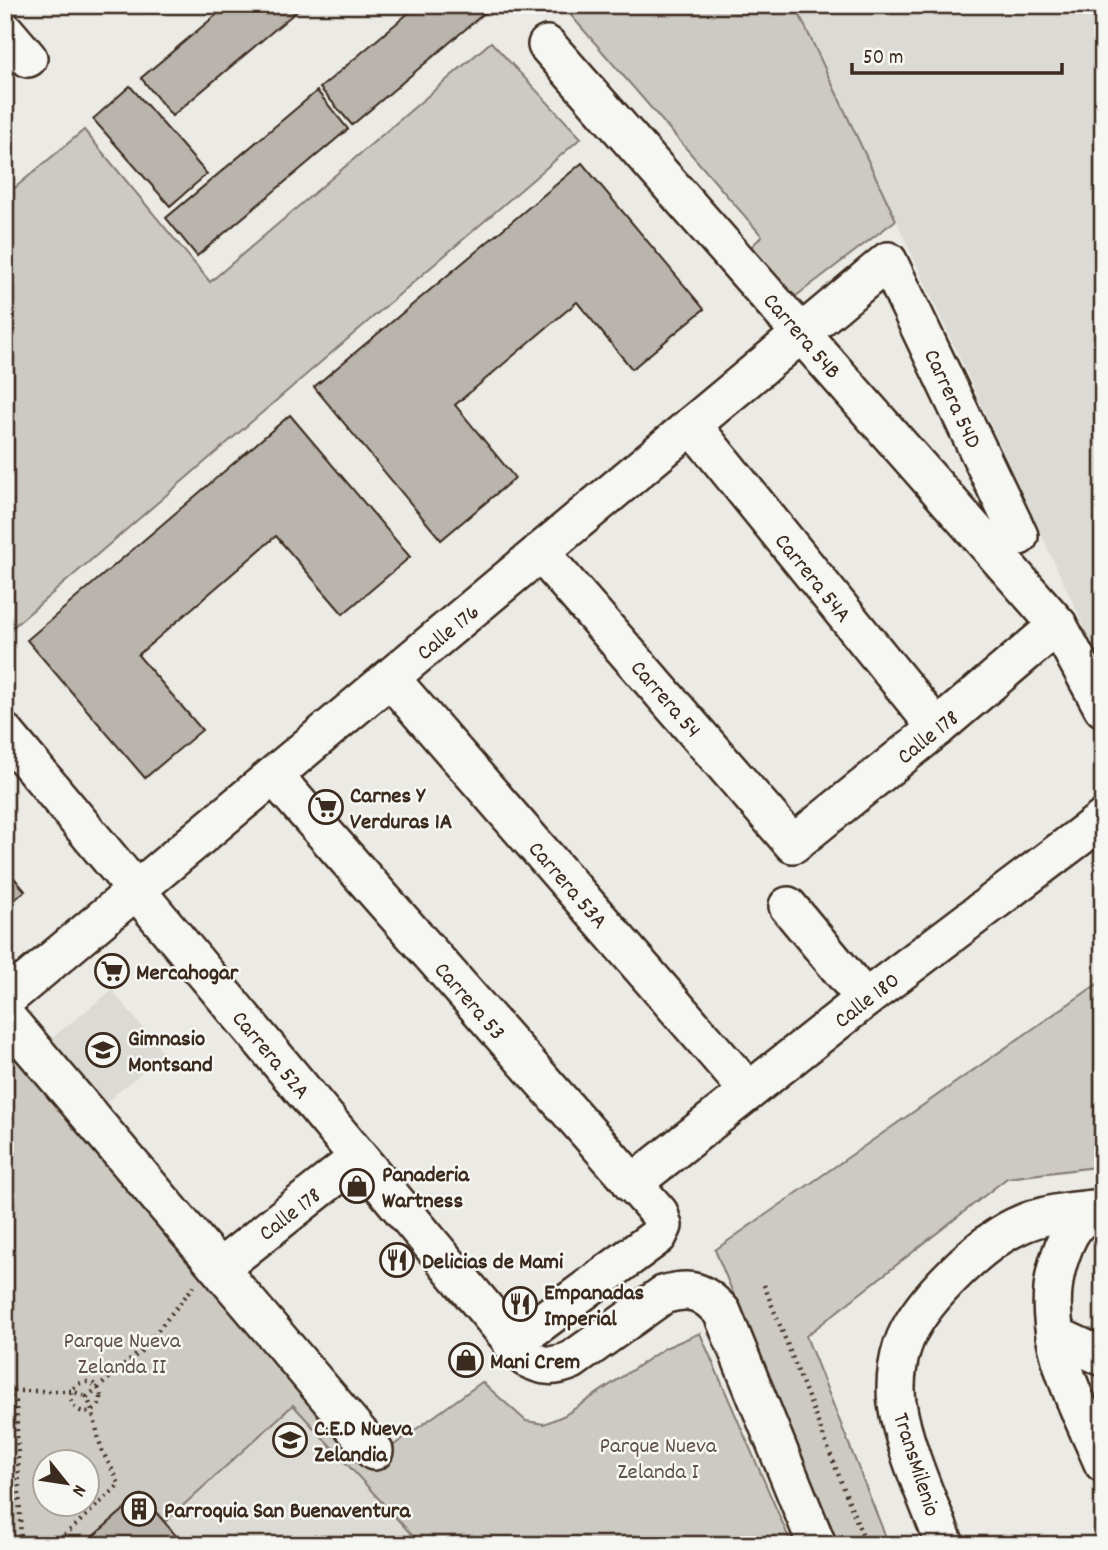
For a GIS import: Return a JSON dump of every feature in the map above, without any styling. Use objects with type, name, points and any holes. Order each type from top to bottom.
[{"type":"street","name":"Carrera 54B","points":[[547,45],[1058,625]]},
{"type":"street","name":"Calle 176","points":[[5,1000],[888,261]]},
{"type":"street","name":"Carrera 54D","points":[[888,261],[1019,536]]},
{"type":"street","name":"Carrera 54A","points":[[692,425],[937,728]]},
{"type":"street","name":"Carrera 54","points":[[540,552],[793,844]]},
{"type":"street","points":[[1058,625],[1103,708]]},
{"type":"street","name":"Calle 178","points":[[793,844],[937,728],[1058,625]]},
{"type":"street","name":"Carrera 53A","points":[[390,678],[748,1090]]},
{"type":"street","name":"Carrera 52A","points":[[5,733],[512,1344],[526,1357],[540,1365],[557,1367],[572,1360],[663,1295],[680,1290],[696,1292],[711,1300],[722,1312],[817,1545]]},
{"type":"street","name":"Carrera 53","points":[[274,776],[659,1213],[663,1226],[658,1236],[512,1344]]},
{"type":"street","name":"Calle 180","points":[[632,1184],[865,999],[1103,819]]},
{"type":"street","points":[[788,906],[865,999]]},
{"type":"street","points":[[5,1016],[374,1451]]},
{"type":"street","name":"Calle 178","points":[[217,1265],[358,1158]]},
{"type":"street","name":"TransMilenio","points":[[1103,1209],[1083,1218],[1066,1240],[1054,1271],[1052,1312],[1063,1368],[1103,1463]]},
{"type":"street","name":"TransMilenio","points":[[945,1545],[910,1452],[897,1403],[898,1366],[909,1331],[938,1291],[976,1254],[1014,1227],[1057,1212],[1103,1209]]},
{"type":"street","points":[[1055,1335],[1103,1357]]},
{"type":"path","points":[[87,1397],[141,1352],[217,1265]]},
{"type":"path","points":[[764,1285],[866,1545]]},
{"type":"path","points":[[85,1382],[98,1387],[101,1397],[93,1411],[83,1412],[75,1408],[71,1399],[76,1385],[85,1382]]},
{"type":"path","points":[[5,1392],[72,1391],[87,1397],[102,1451],[115,1472],[119,1485],[54,1545]]},
{"type":"path","points":[[5,1392],[16,1402],[21,1545]]},
{"type":"shaded area","points":[[795,5],[1103,5],[1103,668],[896,220]]},
{"type":"shaded area","name":"Gimnasio Montsand","points":[[112,990],[164,1054],[97,1110],[42,1046]]},
{"type":"shaded area","name":"C.E.D Nueva Zelandia","points":[[293,1405],[421,1545],[184,1545],[165,1522]]},
{"type":"green space","points":[[562,5],[795,5],[896,220],[792,299],[749,249],[762,236]]},
{"type":"green space","points":[[491,42],[581,138],[5,634],[5,196],[84,130],[210,282]]},
{"type":"green space","points":[[1103,980],[1103,1166],[1007,1178],[806,1336],[889,1545],[839,1545],[715,1250]]},
{"type":"green space","points":[[17,1058],[373,1460],[482,1382],[526,1421],[544,1424],[565,1415],[665,1348],[700,1333],[792,1545],[421,1545],[293,1405],[165,1522],[141,1495],[83,1545],[10,1545],[5,1540],[5,1068]]},
{"type":"building","points":[[228,5],[304,5],[172,116],[141,78]]},
{"type":"building","points":[[418,5],[494,5],[352,125],[320,88]]},
{"type":"building","points":[[130,86],[207,174],[170,206],[93,119]]},
{"type":"building","points":[[317,91],[348,129],[197,256],[166,218]]},
{"type":"building","points":[[582,163],[704,309],[632,369],[577,302],[455,405],[515,478],[441,540],[314,387]]},
{"type":"building","points":[[290,415],[410,557],[343,614],[276,536],[138,655],[202,730],[145,778],[27,640]]},
{"type":"building","points":[[5,867],[25,891],[5,908]]},
{"type":"building","name":"Parroquia San Buenaventura","points":[[141,1495],[184,1545],[83,1545]]},
{"type":"place","name":"Carnes Y Verduras 1A","points":[[326,807]]},
{"type":"place","name":"Mercahogar","points":[[112,971]]},
{"type":"place","name":"Gimnasio Montsand","points":[[103,1050]]},
{"type":"place","name":"Panaderia Wartness","points":[[357,1186]]},
{"type":"place","name":"Delicias de Mami","points":[[397,1260]]},
{"type":"place","name":"Empanadas Imperial","points":[[520,1304]]},
{"type":"place","name":"Mani Crem","points":[[466,1360]]},
{"type":"place","name":"C.E.D Nueva Zelandia","points":[[290,1440]]},
{"type":"place","name":"Parroquia San Buenaventura","points":[[139,1509]]},
{"type":"park label","name":"Parque Nueva Zelanda II","points":[[122,1352]]},
{"type":"park label","name":"Parque Nueva Zelanda I","points":[[658,1457]]}]
